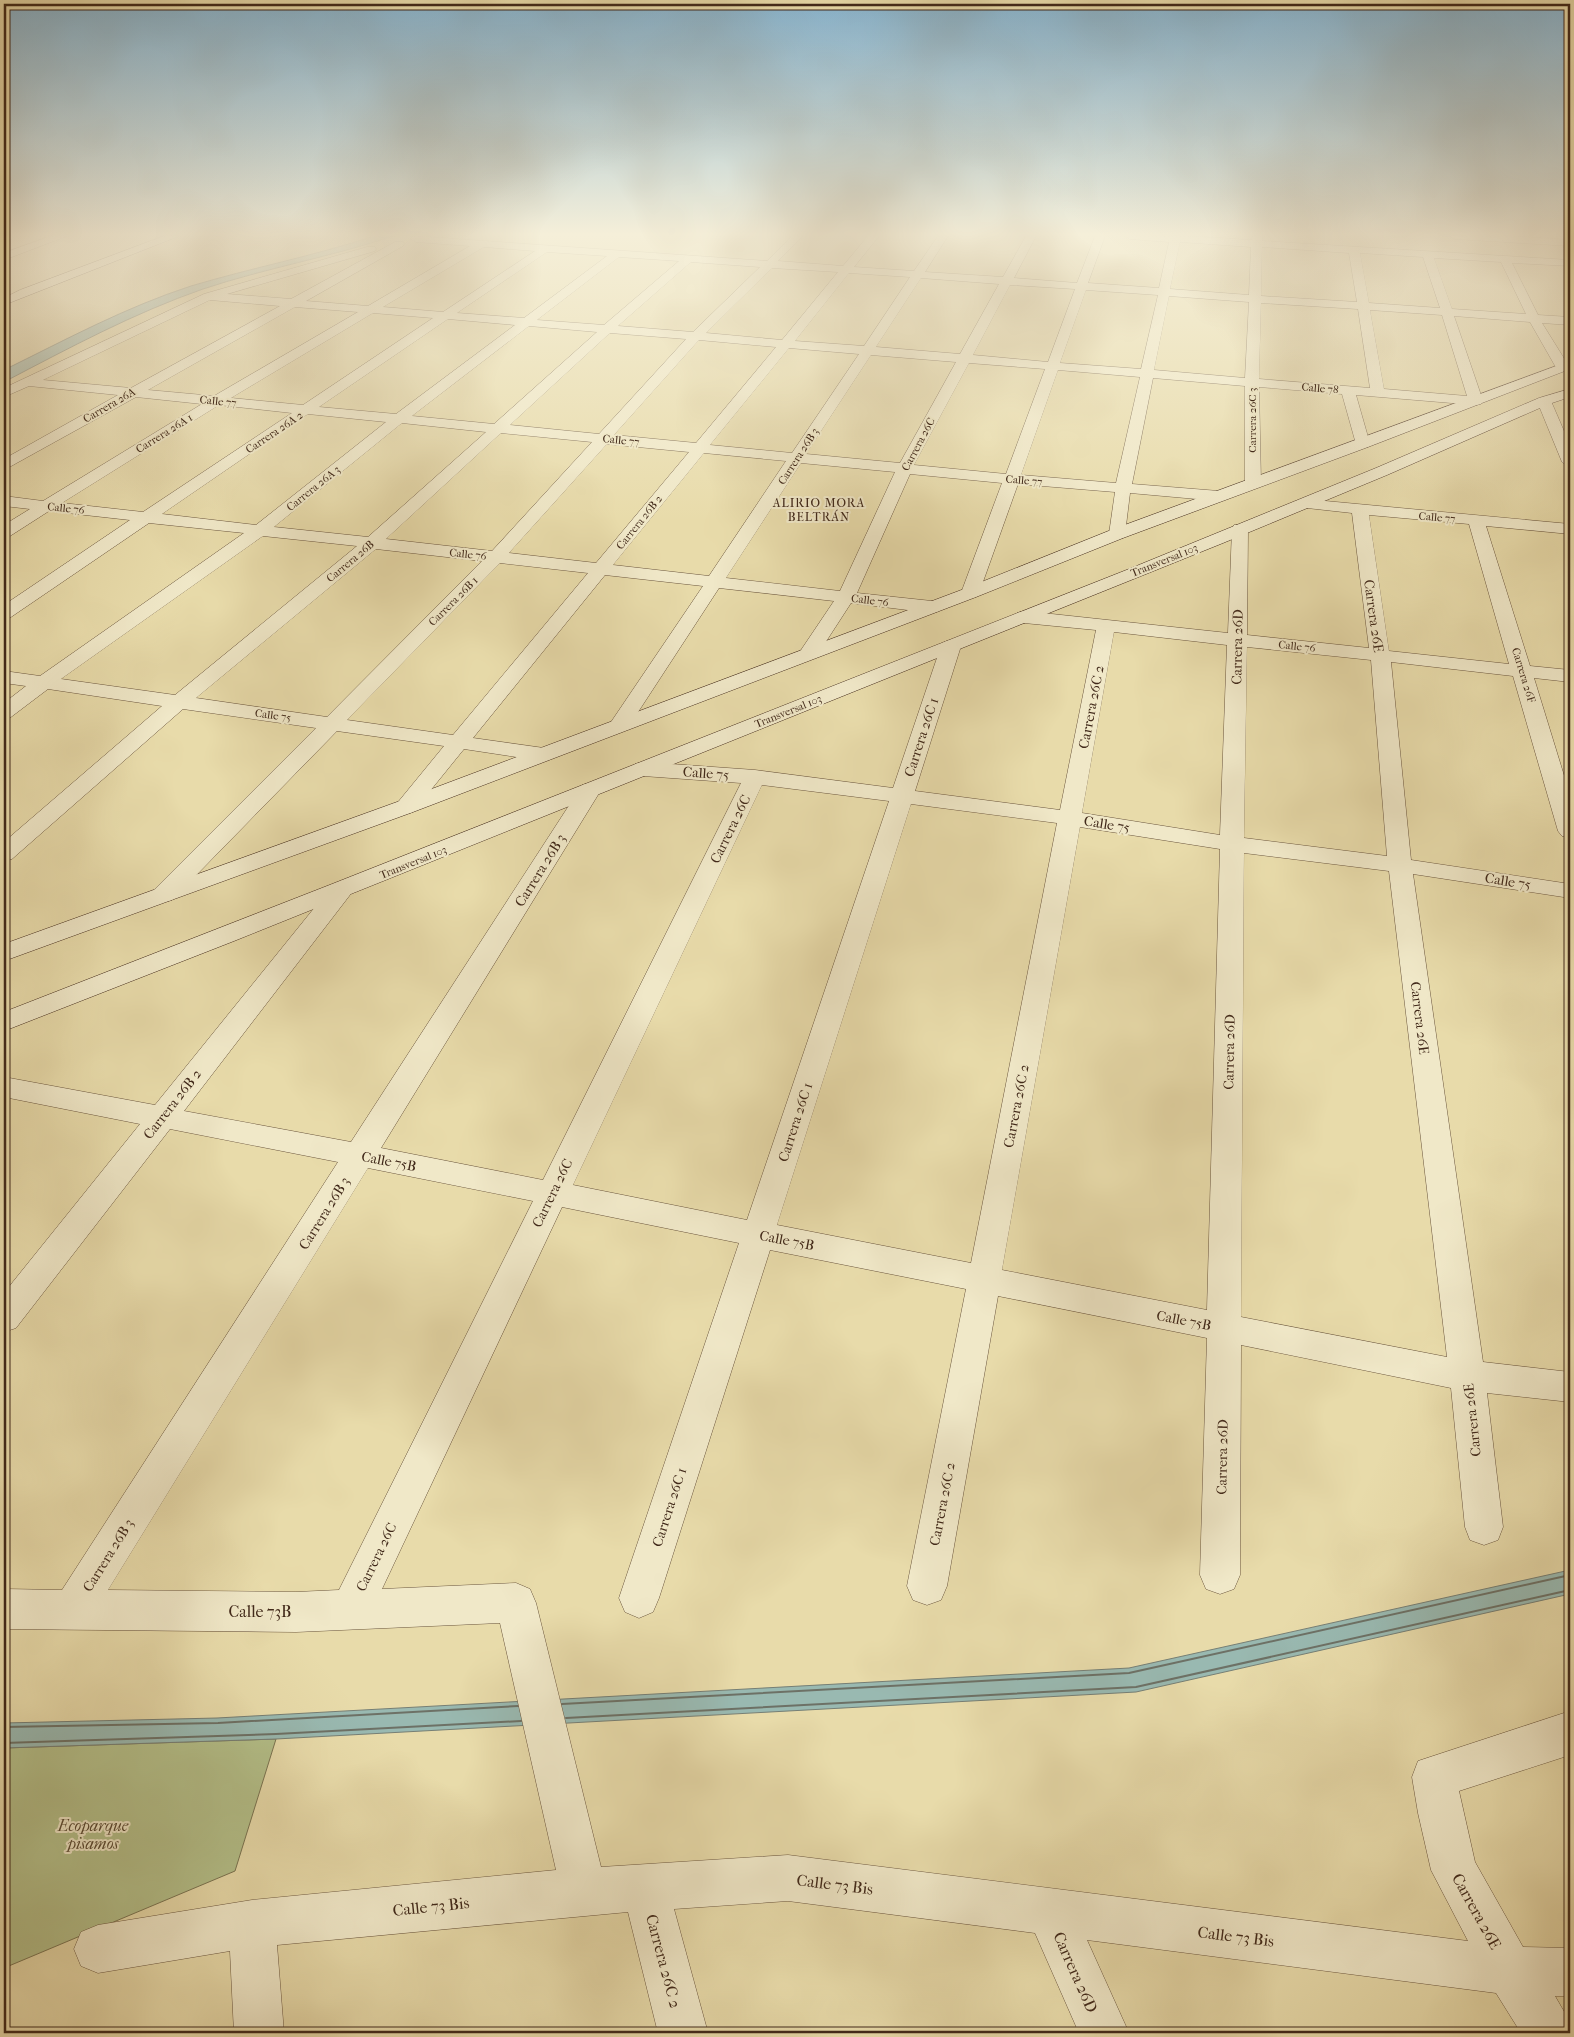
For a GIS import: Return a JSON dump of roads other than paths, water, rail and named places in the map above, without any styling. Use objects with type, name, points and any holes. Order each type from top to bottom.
[{"type":"street","points":[[4,393],[133,331]]},
{"type":"street","name":"Carrera 26A","points":[[4,465],[243,331]]},
{"type":"street","name":"Carrera 26A 1","points":[[4,532],[216,401],[334,331]]},
{"type":"street","name":"Carrera 26A 2","points":[[4,613],[425,331]]},
{"type":"street","name":"Carrera 26A 3","points":[[4,714],[44,683],[260,530],[399,419],[517,331]]},
{"type":"street","name":"Carrera 26B","points":[[4,854],[179,702],[372,543],[605,331]]},
{"type":"street","name":"Calle 78","points":[[622,331],[1476,401]]},
{"type":"street","name":"Carrera 26B 1","points":[[163,895],[496,557],[701,331]]},
{"type":"street","name":"Carrera 26B 2","points":[[405,807],[796,331]]},
{"type":"street","name":"Carrera 26B 3","points":[[620,725],[880,331]]},
{"type":"street","name":"Carrera 26C","points":[[809,652],[846,597],[905,468],[979,331]]},
{"type":"street","points":[[970,593],[1065,331]]},
{"type":"street","points":[[1117,534],[1123,489],[1156,331]]},
{"type":"street","name":"Carrera 26C 3","points":[[1254,331],[1252,382],[1263,501]]},
{"type":"street","points":[[1367,331],[1378,392]]},
{"type":"street","points":[[1453,331],[1476,401]]},
{"type":"street","points":[[1542,331],[1567,366]]},
{"type":"street","name":"Transversal 103","points":[[4,1022],[341,891],[1240,530],[1263,501],[1363,444],[1567,366]]},
{"type":"street","name":"Calle 77","points":[[24,382],[797,458],[1123,489],[1219,496]]},
{"type":"street","points":[[1348,390],[1363,444]]},
{"type":"street","name":"Transversal 103","points":[[4,953],[405,807],[809,652],[970,593],[1117,534],[1219,496],[1304,504],[1544,401],[1570,392]]},
{"type":"street","points":[[1544,401],[1570,462]]},
{"type":"street","name":"Calle 76","points":[[4,501],[932,607]]},
{"type":"street","name":"Calle 77","points":[[1304,504],[1570,529]]},
{"type":"street","name":"Carrera 26E","points":[[1360,510],[1380,655],[1400,865],[1467,1376],[1484,1526]]},
{"type":"street","name":"Carrera 26F","points":[[1476,520],[1524,671],[1570,831]]},
{"type":"street","name":"Carrera 26D","points":[[1220,1575],[1232,844],[1240,530]]},
{"type":"street","name":"Calle 76","points":[[1024,617],[1570,676]]},
{"type":"street","name":"Carrera 26C 2","points":[[927,1586],[1106,625]]},
{"type":"street","name":"Carrera 26C 1","points":[[639,1598],[951,646]]},
{"type":"street","name":"Calle 75","points":[[4,677],[543,754]]},
{"type":"street","name":"Calle 75","points":[[643,769],[755,777],[1070,818],[1232,844],[1400,865],[1570,891]]},
{"type":"street","name":"Carrera 26C","points":[[351,1609],[755,777]]},
{"type":"street","name":"Carrera 26B 3","points":[[74,1609],[590,790]]},
{"type":"street","name":"Carrera 26B 2","points":[[4,1318],[341,891]]},
{"type":"street","name":"Calle 75B","points":[[4,1087],[758,1234],[1467,1376],[1570,1386]]},
{"type":"street","name":"Calle 73B","points":[[4,1609],[296,1612],[516,1603],[550,1740],[584,1891]]},
{"type":"street","name":"Carrera 26E","points":[[1550,2033],[1510,1971],[1454,1870],[1440,1813],[1434,1777],[1570,1733]]},
{"type":"street","name":"Calle 73 Bis","points":[[98,1949],[252,1924],[584,1891],[788,1878],[1510,1971],[1570,1972]]},
{"type":"street","name":"Carrera 26C 2","points":[[645,1888],[683,2033]]},
{"type":"street","name":"Carrera 26D","points":[[1049,1911],[1104,2033]]},
{"type":"street","points":[[252,1924],[259,2033]]},
{"type":"water","points":[[84,331],[104,331],[4,382],[4,370]]},
{"type":"water","points":[[1570,1570],[1570,1594],[1136,1692],[276,1739],[4,1748],[4,1723],[217,1718],[1129,1668]]},
{"type":"district","name":"ALIRIO MORA BELTRÁN","points":[[819,510]]},
{"type":"park label","name":"Ecoparque pisamos","points":[[93,1834]]}]
